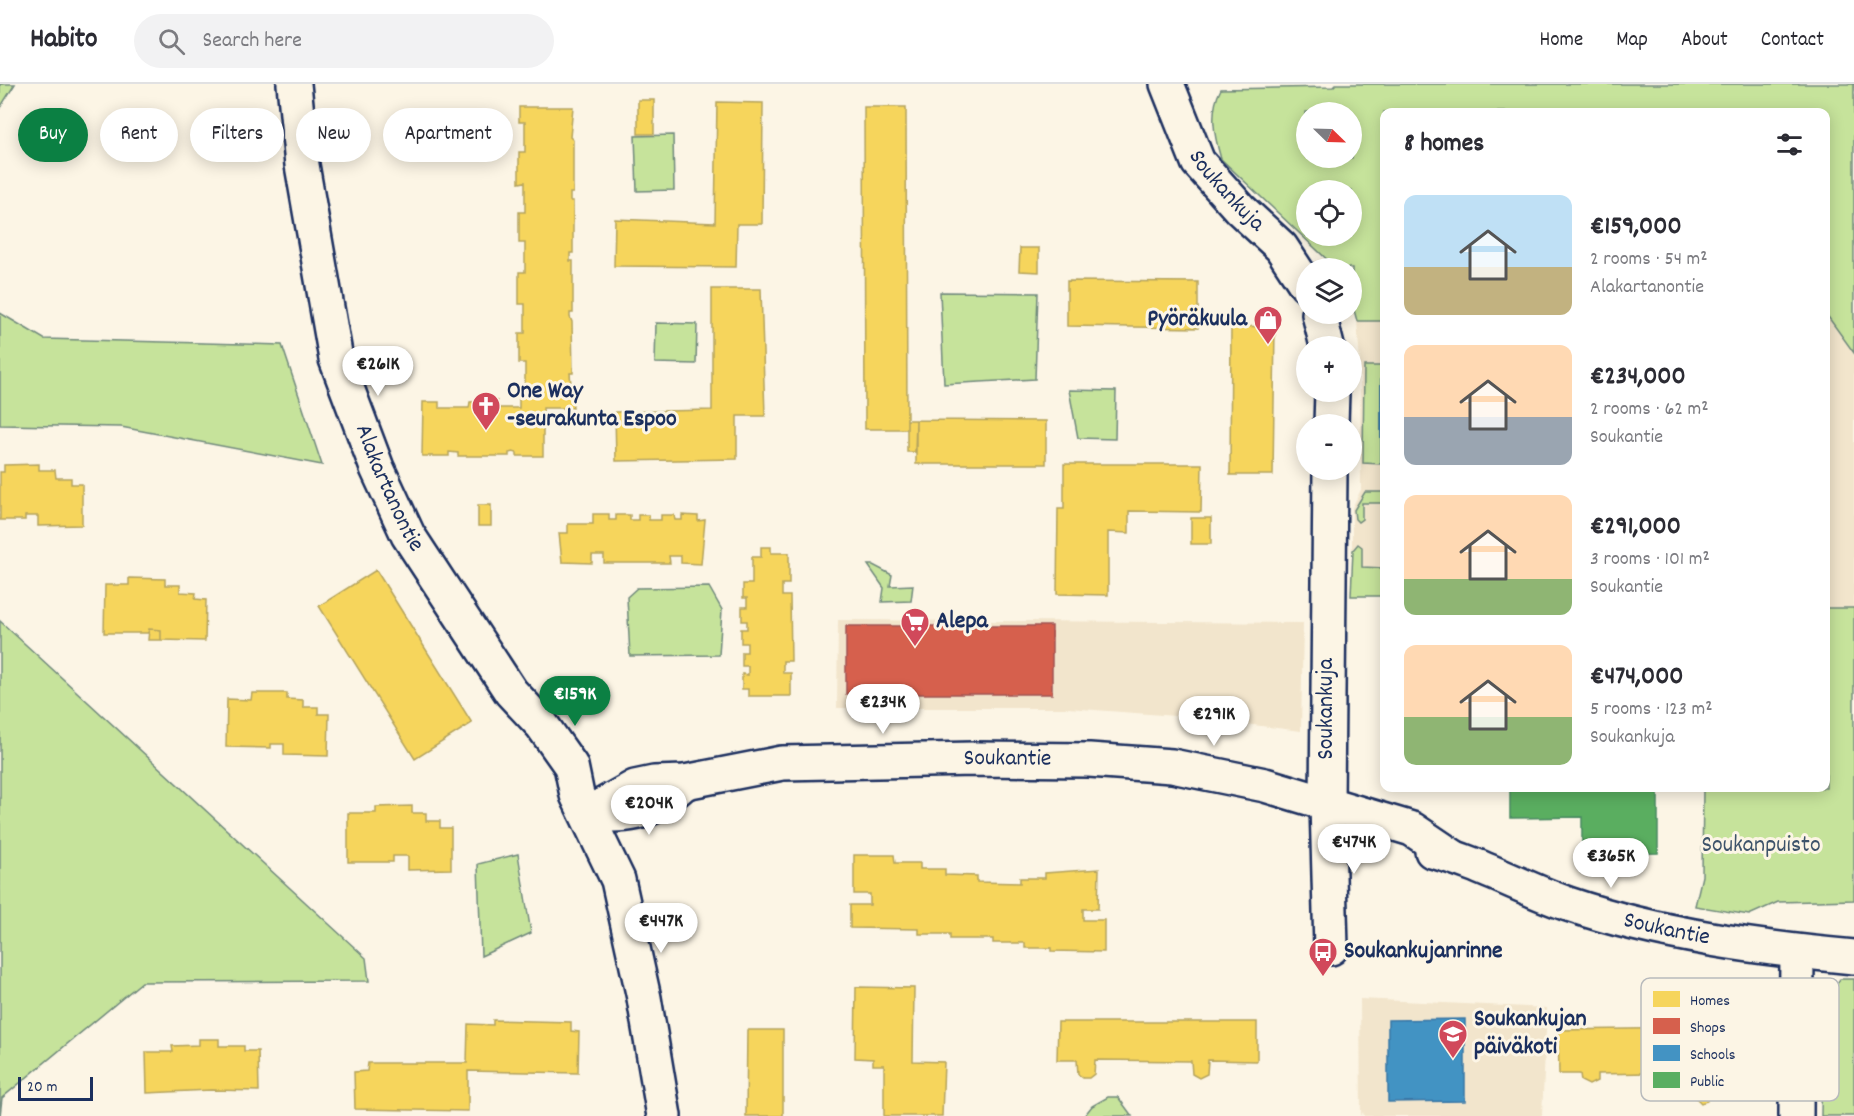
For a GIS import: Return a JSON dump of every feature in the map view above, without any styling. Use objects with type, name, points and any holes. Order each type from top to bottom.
[{"type":"street","name":"Alakartanontie","points":[[294,84],[302,165],[336,359],[378,468],[408,535],[511,692],[524,732],[553,775],[582,804],[618,879],[644,998],[664,1116]]},
{"type":"street","name":"Soukankuja","points":[[1167,84],[1198,162],[1240,209],[1281,247],[1296,270]]},
{"type":"street","name":"Soukankuja","points":[[1330,480],[1327,804],[1331,948]]},
{"type":"street","name":"Soukantie","points":[[582,804],[634,787],[654,783],[685,782],[782,763],[974,759],[1089,760],[1199,770],[1265,785],[1327,804],[1405,845],[1452,856],[1567,903],[1624,920],[1700,937],[1797,952],[1854,957]]},
{"type":"street","points":[[1797,952],[1797,978]]},
{"type":"street","points":[[1796,1101],[1796,1116]]},
{"type":"shaded area","points":[[1830,320],[1854,353],[1854,608],[1830,608]]},
{"type":"shaded area","points":[[1362,321],[1380,321],[1380,577],[1352,577],[1352,508],[1361,490],[1362,480],[1362,336],[1358,336],[1357,324],[1362,324]]},
{"type":"shaded area","points":[[838,620],[1303,623],[1301,731],[1189,717],[1068,708],[837,708]]},
{"type":"shaded area","name":"Soukankujan päiväkoti","points":[[1360,999],[1547,1008],[1542,1116],[1364,1116],[1363,1112],[1361,1116]]},
{"type":"green space","points":[[0,84],[15,84],[0,108]]},
{"type":"green space","points":[[1336,84],[1854,84],[1854,353],[1830,320],[1830,108],[1380,108],[1380,321],[1362,321],[1362,258],[1325,258],[1313,246],[1362,246],[1362,180],[1296,180],[1296,230],[1221,159],[1215,132],[1214,114],[1221,89],[1333,87]]},
{"type":"green space","points":[[673,135],[674,190],[637,191],[635,136]]},
{"type":"green space","points":[[940,292],[1038,293],[1035,379],[944,384]]},
{"type":"green space","points":[[0,313],[44,339],[282,345],[322,465],[121,427],[0,425]]},
{"type":"green space","points":[[656,323],[697,324],[696,364],[655,363]]},
{"type":"green space","points":[[1364,366],[1380,366],[1380,464],[1363,463]]},
{"type":"green space","points":[[1069,390],[1116,391],[1115,439],[1078,438]]},
{"type":"green space","points":[[1365,492],[1380,492],[1380,503],[1362,503],[1362,519],[1358,522],[1355,519],[1354,510]]},
{"type":"green space","points":[[1358,544],[1362,547],[1362,567],[1380,568],[1380,596],[1351,596],[1353,550]]},
{"type":"green space","points":[[868,565],[873,565],[892,575],[890,586],[913,585],[911,601],[882,602],[884,588]]},
{"type":"green space","points":[[709,587],[722,610],[719,655],[630,656],[627,597],[637,588]]},
{"type":"green space","name":"Soukanpuisto","points":[[1830,608],[1854,608],[1854,900],[1778,902],[1749,915],[1695,906],[1702,876],[1703,792],[1830,792]]},
{"type":"green space","points":[[0,621],[366,958],[369,981],[142,982],[2,1098],[0,1116]]},
{"type":"green space","points":[[518,854],[531,933],[481,956],[478,864]]},
{"type":"green space","points":[[1854,979],[1854,1116],[1821,1116],[1821,1101],[1839,1101],[1839,980]]},
{"type":"green space","points":[[1108,1097],[1118,1097],[1132,1116],[1084,1116],[1092,1106]]},
{"type":"building: Homes","points":[[638,100],[654,100],[654,134],[638,134]]},
{"type":"building: Homes","points":[[717,102],[763,103],[762,224],[737,224],[736,267],[614,266],[615,219],[715,223]]},
{"type":"building: Homes","points":[[519,107],[573,107],[570,137],[573,140],[573,193],[570,193],[570,201],[573,201],[573,253],[570,253],[570,261],[573,261],[573,313],[570,313],[570,317],[573,373],[570,373],[573,408],[543,408],[543,456],[517,456],[517,453],[513,452],[509,453],[509,456],[458,456],[458,453],[449,452],[449,456],[422,456],[423,402],[439,402],[439,408],[469,408],[470,402],[497,401],[497,408],[519,408],[519,393],[525,393],[525,363],[519,363],[519,333],[525,333],[525,304],[519,304],[519,272],[525,272],[525,243],[519,243],[519,212],[525,212],[525,182],[519,183],[519,152],[525,152],[525,122],[519,122]]},
{"type":"building: Homes","points":[[864,107],[906,107],[907,429],[865,429]]},
{"type":"building: Homes","points":[[1020,248],[1039,248],[1039,272],[1019,271]]},
{"type":"building: Homes","points":[[1067,281],[1198,282],[1198,328],[1067,326]]},
{"type":"building: Homes","points":[[712,289],[761,289],[765,416],[737,416],[737,459],[616,461],[615,412],[712,410]]},
{"type":"building: Homes","points":[[1231,326],[1275,327],[1273,475],[1230,475]]},
{"type":"building: Homes","points":[[907,420],[916,420],[915,452],[907,452]]},
{"type":"building: Homes","points":[[916,420],[1046,421],[1046,464],[916,464]]},
{"type":"building: Homes","points":[[39,464],[39,470],[55,470],[56,478],[71,478],[71,484],[82,484],[82,525],[38,526],[38,516],[25,516],[25,520],[0,520],[0,472],[4,472],[4,465]]},
{"type":"building: Homes","points":[[1064,464],[1202,464],[1201,512],[1129,511],[1129,533],[1108,532],[1108,595],[1057,594],[1058,509],[1064,509]]},
{"type":"building: Homes","points":[[478,505],[491,505],[491,526],[478,526]]},
{"type":"building: Homes","points":[[593,514],[609,514],[609,520],[616,520],[616,515],[630,515],[630,520],[638,520],[638,515],[649,515],[649,520],[661,520],[661,515],[674,515],[675,520],[682,520],[682,515],[698,516],[698,521],[705,520],[701,564],[681,563],[681,556],[669,556],[670,563],[604,563],[604,555],[592,555],[592,563],[562,562],[559,533],[568,533],[568,524],[593,524]]},
{"type":"building: Homes","points":[[1191,518],[1211,518],[1211,544],[1191,544]]},
{"type":"building: Homes","points":[[761,547],[771,547],[771,553],[789,553],[789,584],[782,584],[782,596],[790,596],[791,661],[783,661],[783,673],[791,673],[791,696],[748,696],[748,689],[742,689],[742,674],[748,675],[748,666],[742,666],[742,652],[747,652],[747,643],[741,643],[741,629],[747,629],[747,621],[742,621],[742,607],[747,607],[747,598],[743,598],[743,584],[752,584],[752,557],[761,557]]},
{"type":"building: Homes","points":[[376,570],[472,723],[415,759],[319,606]]},
{"type":"building: Homes","points":[[129,578],[165,579],[165,585],[180,585],[180,592],[196,593],[195,599],[206,600],[205,641],[161,640],[161,630],[149,629],[148,633],[104,633],[105,585],[129,585]]},
{"type":"building: Homes","points":[[149,629],[161,630],[161,640],[148,640]]},
{"type":"building: Homes","points":[[252,693],[287,693],[287,699],[303,700],[303,707],[318,707],[318,714],[329,714],[328,756],[284,755],[284,744],[271,744],[271,748],[226,747],[227,699],[251,700]]},
{"type":"building: Homes","points":[[412,806],[412,813],[426,813],[426,821],[440,821],[440,828],[451,828],[451,869],[408,870],[408,856],[393,856],[393,862],[348,862],[348,813],[376,813],[376,807]]},
{"type":"building: Homes","points":[[854,855],[894,855],[895,863],[920,863],[920,869],[945,869],[945,875],[977,876],[977,882],[1020,883],[1020,878],[1045,878],[1045,873],[1099,869],[1098,909],[1083,909],[1083,920],[1104,920],[1104,952],[1025,948],[1025,943],[993,943],[993,939],[950,939],[950,934],[919,934],[919,929],[850,928],[850,905],[870,905],[870,894],[854,894]]},
{"type":"building: Homes","points":[[856,987],[914,988],[913,1061],[944,1062],[942,1116],[884,1116],[884,1065],[873,1065],[873,1059],[855,1058]]},
{"type":"building: Homes","points":[[493,1020],[571,1022],[571,1031],[579,1032],[578,1073],[468,1071],[468,1111],[355,1109],[354,1072],[367,1071],[368,1063],[467,1063],[468,1024],[493,1025]]},
{"type":"building: Homes","points":[[1058,1022],[1257,1022],[1257,1061],[1208,1060],[1207,1074],[1199,1078],[1192,1074],[1191,1061],[1095,1060],[1094,1074],[1089,1078],[1083,1078],[1078,1074],[1077,1060],[1057,1060]]},
{"type":"building: Homes","points":[[1641,1029],[1641,1073],[1597,1074],[1597,1081],[1589,1085],[1581,1081],[1580,1074],[1559,1074],[1558,1030]]},
{"type":"building: Homes","points":[[747,1030],[783,1030],[783,1116],[746,1116]]},
{"type":"building: Homes","points":[[199,1039],[219,1039],[219,1046],[244,1046],[244,1051],[258,1051],[259,1091],[211,1090],[147,1093],[146,1052],[173,1052],[172,1046],[199,1045]]},
{"type":"building: Shops","points":[[846,626],[1052,626],[1052,694],[846,694]]},
{"type":"building: Schools","points":[[1465,1019],[1465,1101],[1388,1102],[1388,1020]]},
{"type":"building: Public","points":[[1510,792],[1658,792],[1658,853],[1582,854],[1582,817],[1510,818]]},
{"type":"place","name":"Pyöräkuula","points":[[1268,346]]},
{"type":"place","name":"One Way -seurakunta Espoo","points":[[486,432]]},
{"type":"place","name":"Alepa","points":[[915,648]]},
{"type":"place","name":"Soukankujanrinne","points":[[1323,978]]},
{"type":"place","name":"Soukankujan päiväkoti","points":[[1453,1060]]}]
